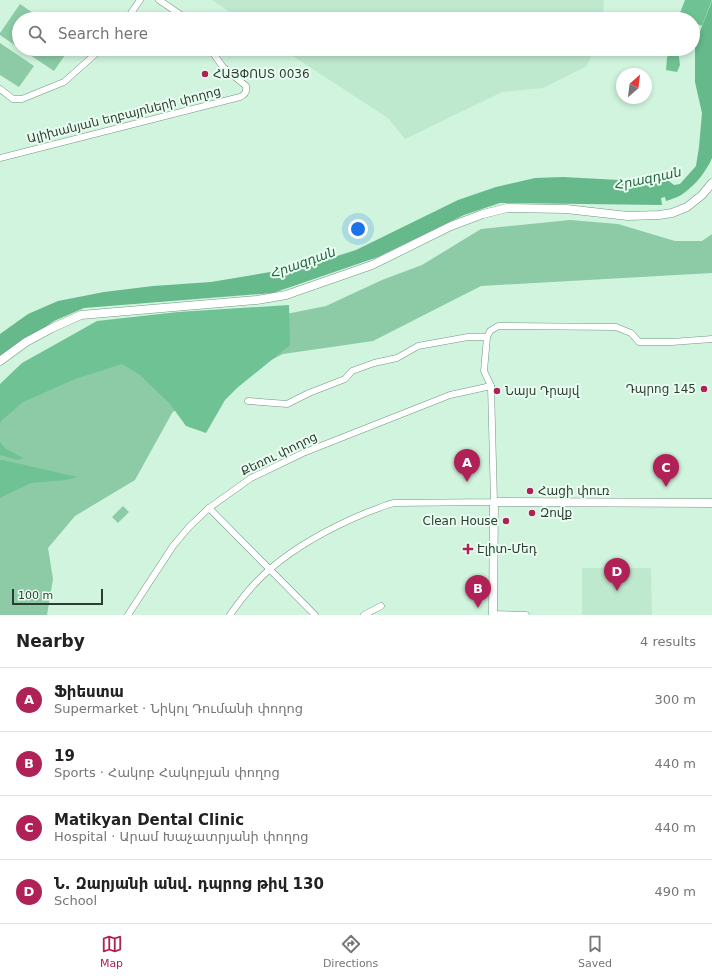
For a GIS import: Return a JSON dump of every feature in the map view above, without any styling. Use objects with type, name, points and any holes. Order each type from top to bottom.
[{"type":"street","points":[[132,12],[140,0]]},
{"type":"street","points":[[159,0],[177,12]]},
{"type":"street","points":[[0,90],[13,99],[22,99],[64,82],[93,56]]},
{"type":"street","name":"Ալիխանյան եղբայրների փողոց","points":[[0,158],[244,95],[247,89],[246,86],[223,67],[215,56]]},
{"type":"street","points":[[0,361],[26,342],[81,315],[257,300],[286,295],[372,265],[451,226],[483,214],[507,208],[566,210],[628,216],[659,215],[672,213],[687,207],[702,195],[712,182]]},
{"type":"street","points":[[526,615],[493,615],[494,502],[490,411],[491,386],[484,371],[487,337],[490,331],[498,326],[616,327],[631,333],[639,342],[672,342],[712,339]]},
{"type":"street","points":[[248,401],[287,404],[309,393],[345,379],[352,371],[374,363],[397,358],[418,346],[468,337],[487,337]]},
{"type":"street","name":"Քեռու փողոց","points":[[128,615],[172,546],[189,527],[209,508],[251,478],[303,453],[450,395],[491,386]]},
{"type":"street","points":[[230,615],[239,602],[270,569],[290,554],[350,520],[387,504],[407,502],[712,503]]},
{"type":"street","points":[[209,508],[315,615]]},
{"type":"street","points":[[364,615],[381,606]]},
{"type":"shaded area","points":[[212,0],[604,0],[603,12],[230,12]]},
{"type":"shaded area","points":[[685,0],[712,0],[702,26],[700,25],[700,12],[680,12]]},
{"type":"shaded area","points":[[20,4],[32,12],[14,12]]},
{"type":"shaded area","points":[[12,16],[12,43],[0,35]]},
{"type":"shaded area","points":[[0,43],[12,51],[12,56],[19,56],[34,66],[19,87],[0,75]]},
{"type":"shaded area","points":[[32,56],[64,56],[54,71]]},
{"type":"shaded area","points":[[293,56],[591,56],[587,66],[543,88],[502,92],[405,139],[388,118]]},
{"type":"shaded area","points":[[668,56],[679,56],[680,65],[677,72],[666,70]]},
{"type":"shaded area","points":[[570,220],[618,224],[675,241],[702,241],[712,234],[712,273],[481,286],[373,341],[283,354],[240,376],[213,376],[172,413],[135,480],[75,516],[48,548],[53,579],[47,615],[0,615],[0,397],[276,316],[326,306],[382,280],[422,265],[481,229]]},
{"type":"shaded area","points":[[289,305],[290,345],[237,388],[225,400],[206,433],[186,426],[170,404],[140,375],[122,364],[75,379],[23,402],[1,421],[0,424],[0,384],[22,363],[97,321],[178,312]]},
{"type":"shaded area","points":[[0,442],[6,449],[23,458],[18,460],[0,455]]},
{"type":"shaded area","points":[[0,460],[77,477],[66,480],[31,483],[0,498]]},
{"type":"shaded area","points":[[123,506],[129,512],[118,523],[112,517]]},
{"type":"shaded area","points":[[582,568],[651,568],[652,615],[582,615]]},
{"type":"water","name":"Հրազդան","points":[[712,1],[712,158],[704,173],[693,186],[675,198],[666,201],[665,197],[661,198],[662,205],[500,203],[464,215],[378,257],[273,293],[84,308],[54,321],[0,358],[0,334],[28,314],[58,301],[104,292],[153,286],[211,282],[306,266],[356,250],[458,200],[496,187],[535,178],[563,177],[639,181],[660,174],[674,185],[680,184],[696,166],[699,147],[702,113],[695,82],[695,56],[700,56],[700,31]]},
{"type":"place","name":"ՀԱՅՓՈՍՏ 0036","points":[[205,74]]},
{"type":"place","name":"Դպրոց 145","points":[[704,389]]},
{"type":"place","name":"Նայս Դրայվ","points":[[497,391]]},
{"type":"place","name":"Ֆիեստա","points":[[467,482]]},
{"type":"place","name":"Matikyan Dental Clinic","points":[[666,487]]},
{"type":"place","name":"Հացի փուռ","points":[[530,491]]},
{"type":"place","name":"Զովք","points":[[532,513]]},
{"type":"place","name":"Clean House","points":[[506,521]]},
{"type":"place","name":"Էլիտ-Մեդ","points":[[468,549]]},
{"type":"place","name":"Ն. Զարյանի անվ. դպրոց թիվ 130","points":[[617,591]]},
{"type":"place","name":"19","points":[[478,608]]}]
